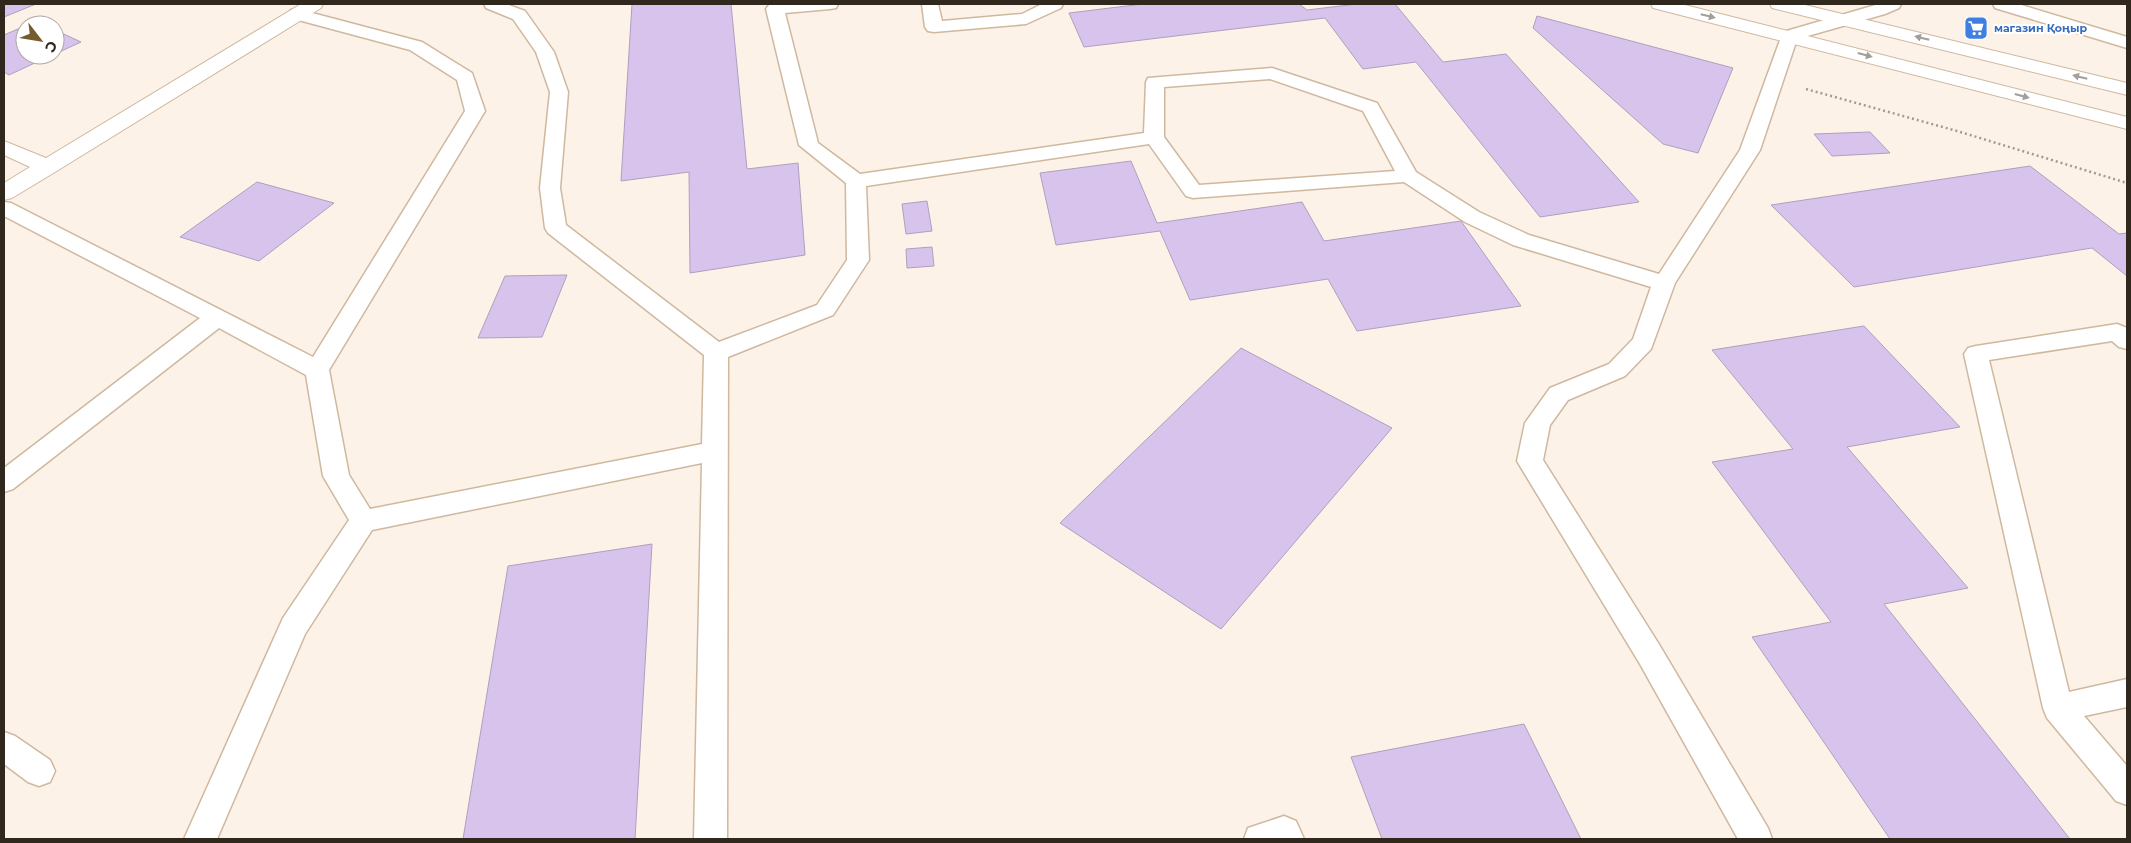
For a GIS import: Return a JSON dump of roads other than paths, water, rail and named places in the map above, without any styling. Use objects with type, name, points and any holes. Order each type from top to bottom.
[{"type":"street","points":[[1660,4],[2127,123]]},
{"type":"street","points":[[1779,4],[2127,89]]},
{"type":"street","points":[[4,193],[306,9]]},
{"type":"street","points":[[4,147],[47,167]]},
{"type":"lane","points":[[492,4],[519,15],[545,52],[559,92],[550,188],[556,228],[716,352]]},
{"type":"lane","points":[[830,4],[775,9],[809,144],[856,181],[1154,137]]},
{"type":"lane","points":[[930,4],[934,28],[1026,19],[1055,4]]},
{"type":"lane","points":[[1756,839],[1650,655],[1530,461],[1538,423],[1559,394],[1617,370],[1643,343],[1664,283],[1750,150],[1789,36],[1893,4]]},
{"type":"lane","points":[[2001,4],[2127,43]]},
{"type":"lane","points":[[306,9],[416,46],[466,77],[475,111],[317,370],[336,476],[364,521]]},
{"type":"lane","points":[[1408,176],[1193,192],[1154,137],[1155,82],[1272,73],[1370,107],[1408,176],[1472,217],[1521,240],[1664,283]]},
{"type":"lane","points":[[716,352],[825,310],[858,260],[856,181]]},
{"type":"lane","points":[[4,208],[218,317],[317,370]]},
{"type":"lane","points":[[4,482],[218,317]]},
{"type":"lane","points":[[2127,341],[2117,332],[1976,354],[2058,708],[2127,790]]},
{"type":"lane","points":[[711,839],[716,352]]},
{"type":"lane","points":[[200,839],[293,627],[364,521],[716,451]]},
{"type":"lane","points":[[2058,708],[2127,693]]},
{"type":"lane","points":[[4,746],[39,771]]},
{"type":"lane","points":[[1260,839],[1284,832],[1288,839]]},
{"type":"place","name":"магазин Қоңыр","points":[[1976,28]]}]
